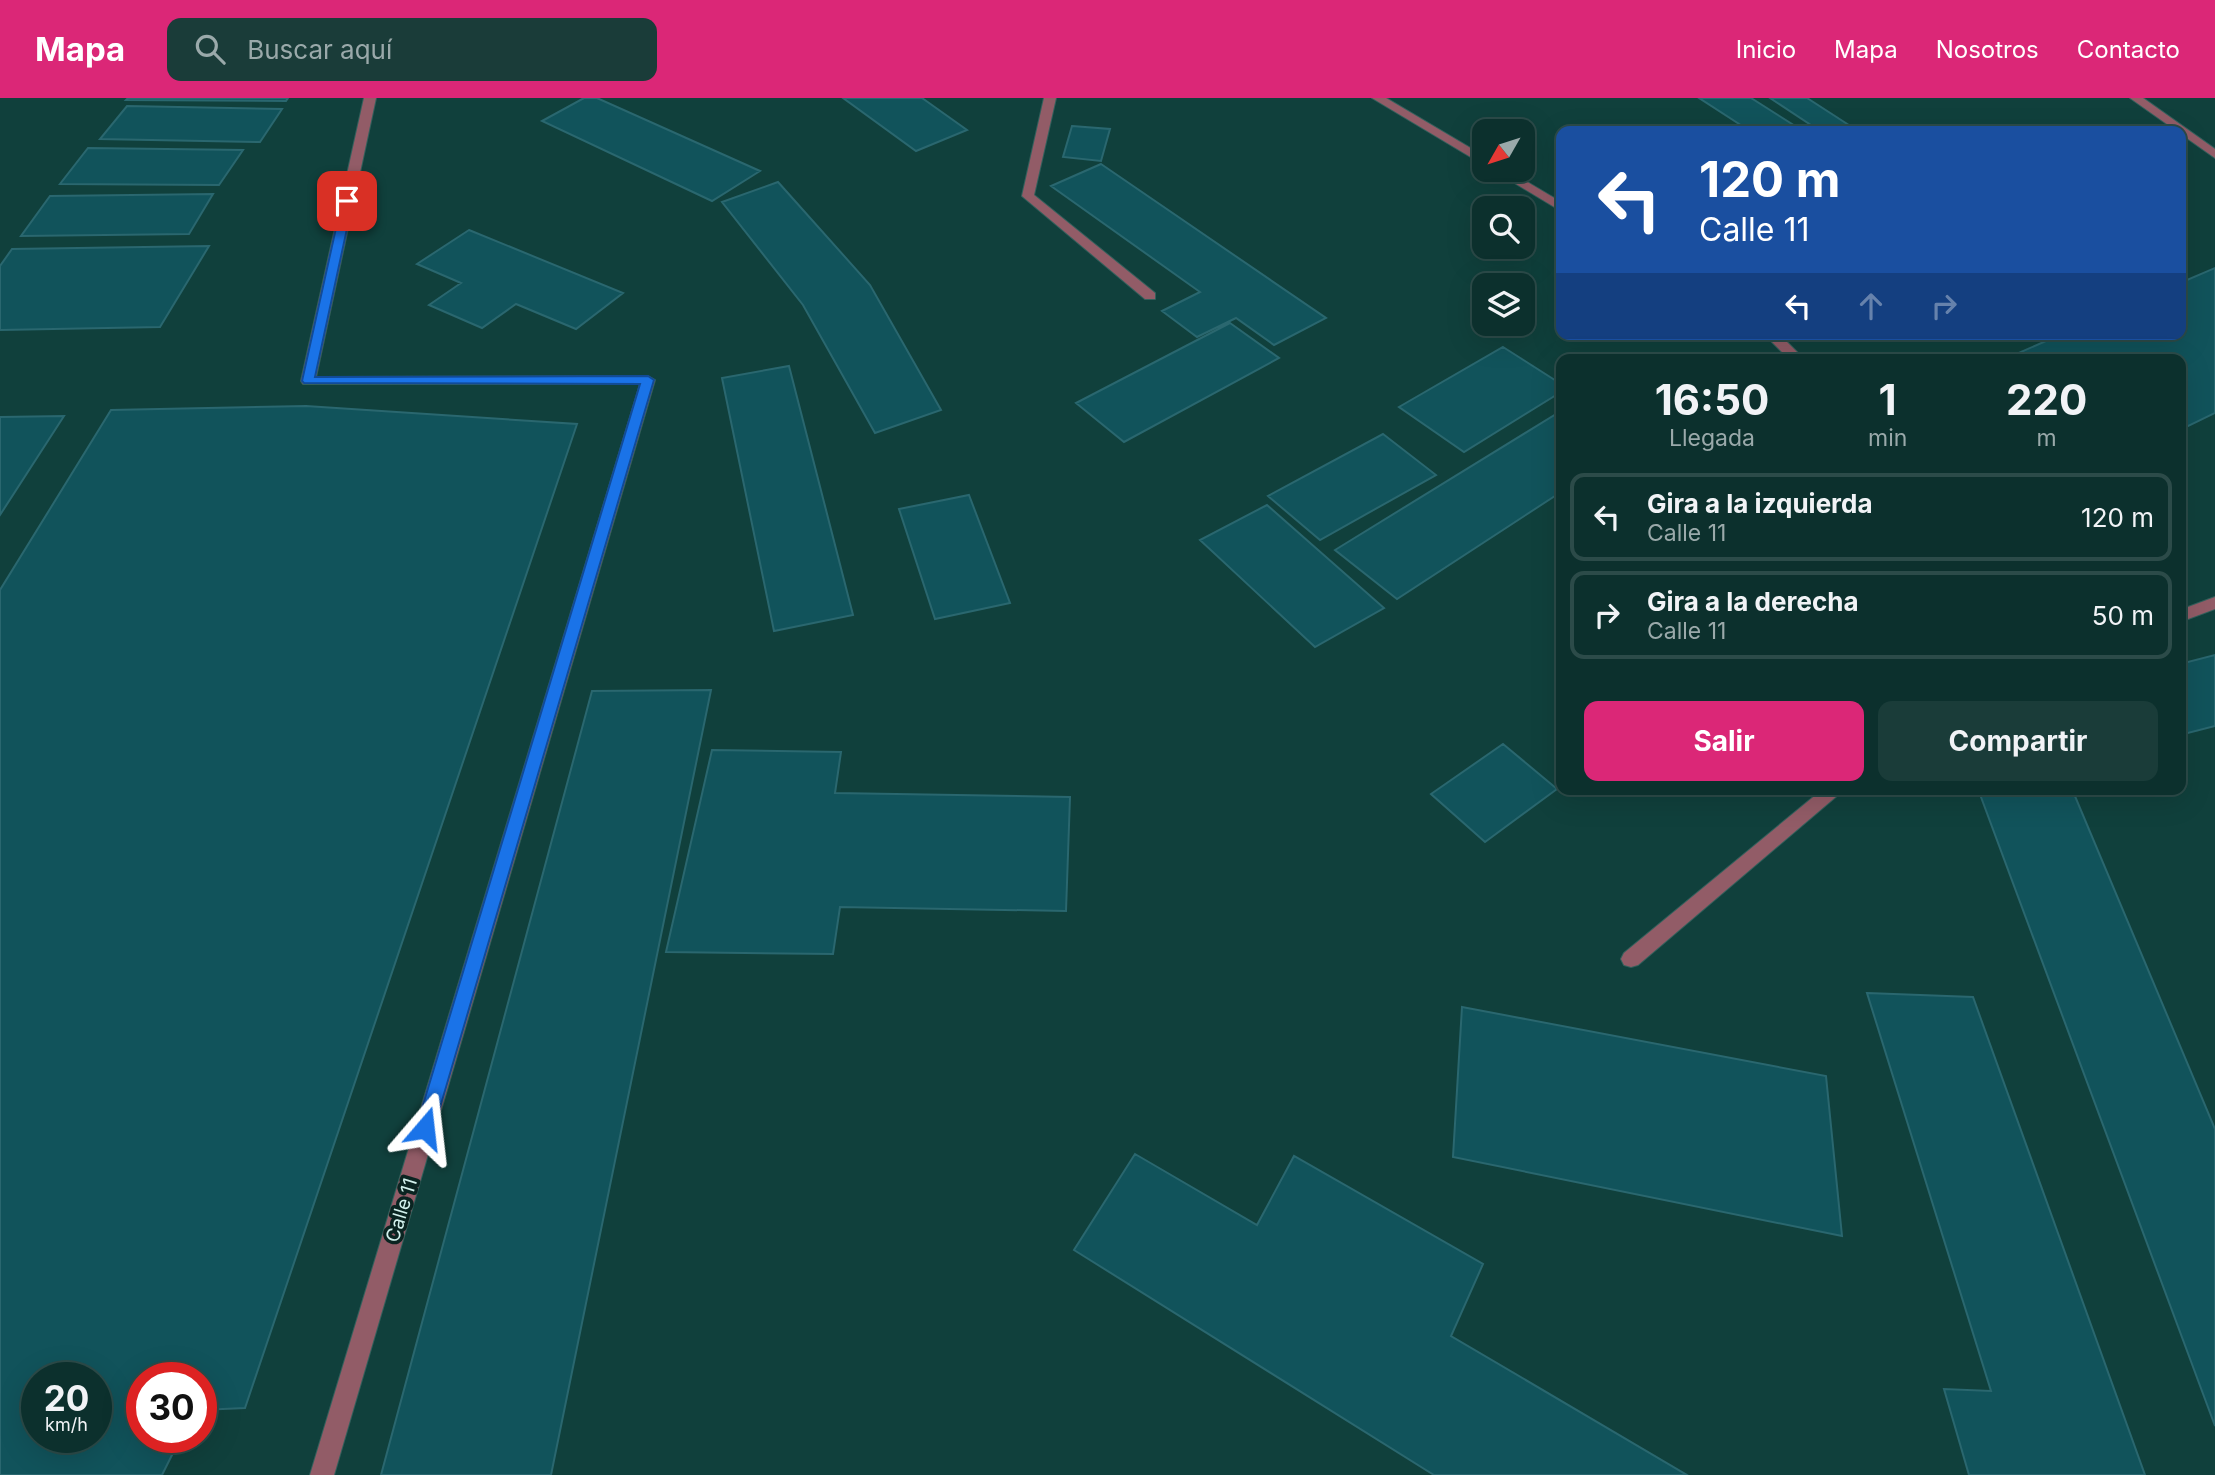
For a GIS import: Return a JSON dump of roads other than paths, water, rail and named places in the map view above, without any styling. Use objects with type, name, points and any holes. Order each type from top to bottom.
[{"type":"street","name":"Calle 11","points":[[322,1475],[648,380],[308,381],[370,98]]},
{"type":"street","points":[[1050,98],[1028,196],[1150,296]]},
{"type":"street","points":[[1378,98],[1472,154]]},
{"type":"street","points":[[2136,98],[2176,126]]},
{"type":"street","points":[[2186,133],[2215,154]]},
{"type":"street","points":[[1520,182],[1556,203]]},
{"type":"street","points":[[1777,340],[1792,354]]},
{"type":"street","points":[[2186,614],[2215,603]]},
{"type":"street","points":[[1631,959],[1829,795]]}]
